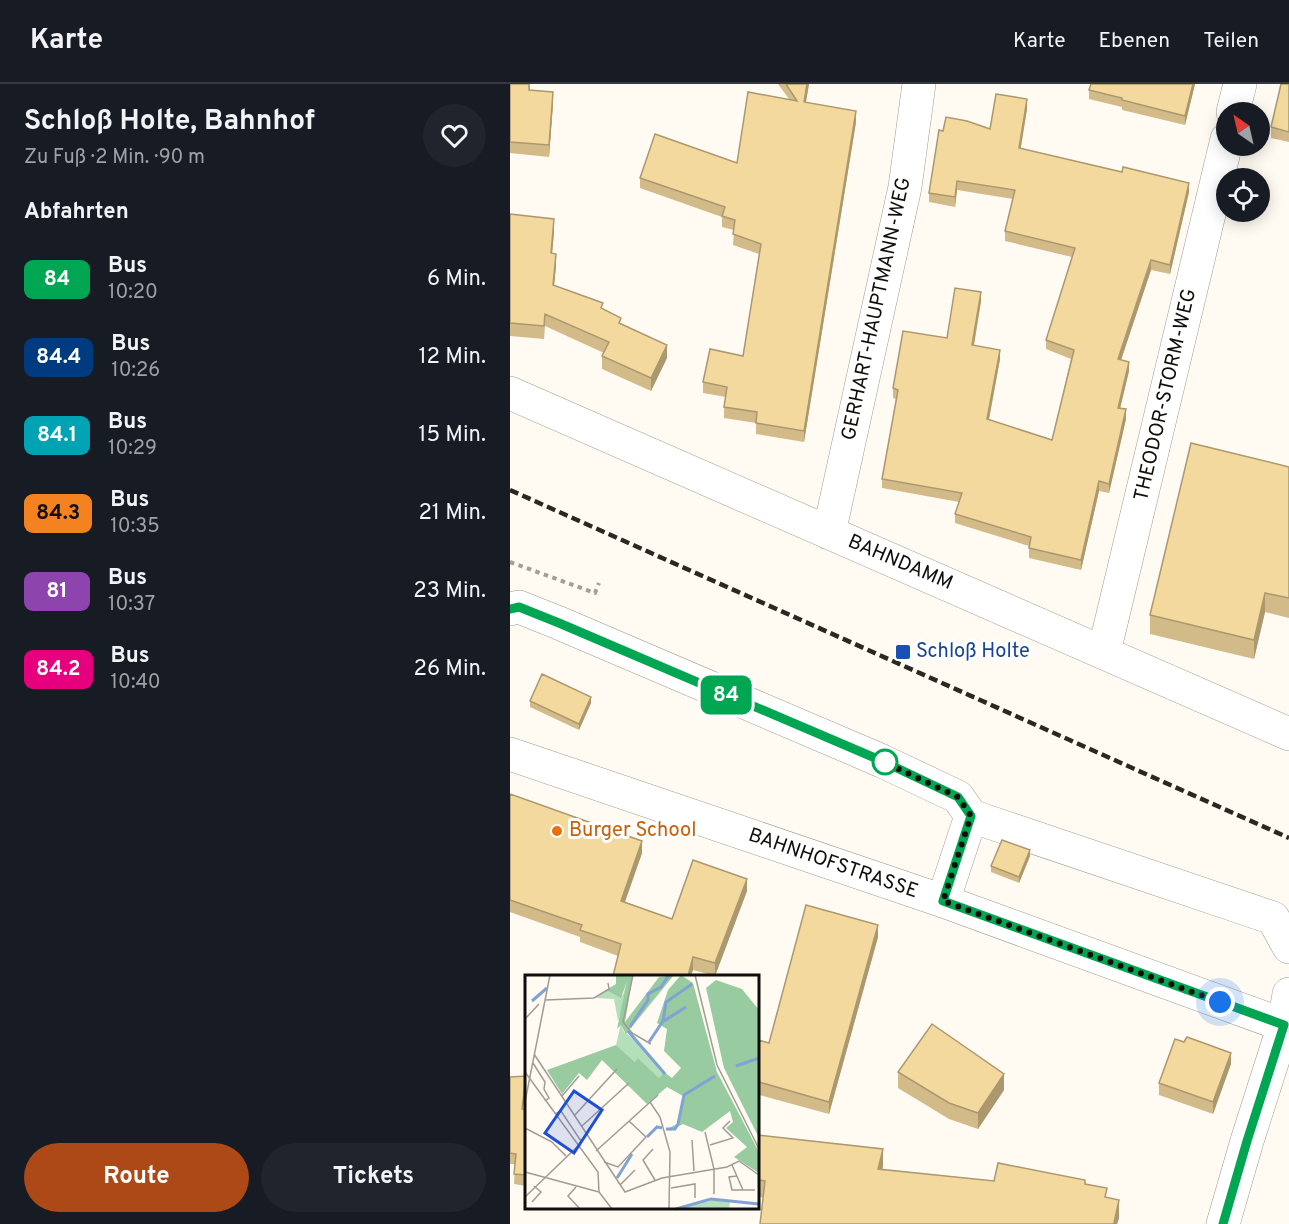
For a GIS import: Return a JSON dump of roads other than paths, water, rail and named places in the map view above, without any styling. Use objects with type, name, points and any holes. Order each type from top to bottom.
[{"type":"street","name":"GERHART-HAUPTMANN-WEG","points":[[829,533],[905,187],[919,84]]},
{"type":"street","points":[[1236,102],[1240,84]]},
{"type":"street","name":"THEODOR-STORM-WEG","points":[[1104,652],[1223,156]]},
{"type":"street","name":"BAHNDAMM","points":[[510,393],[1289,734]]},
{"type":"street","points":[[510,609],[519,607],[559,623],[882,761],[958,797],[971,816],[1273,918],[1289,947]]},
{"type":"street","name":"BAHNHOFSTRASSE","points":[[510,754],[1287,1016]]},
{"type":"street","points":[[943,901],[971,816]]},
{"type":"street","points":[[1223,1224],[1287,1016]]},
{"type":"railway","points":[[510,490],[1289,838]]},
{"type":"place","name":"Schloß Holte","points":[[903,652]]},
{"type":"place","name":"Burger School","points":[[557,831]]}]
